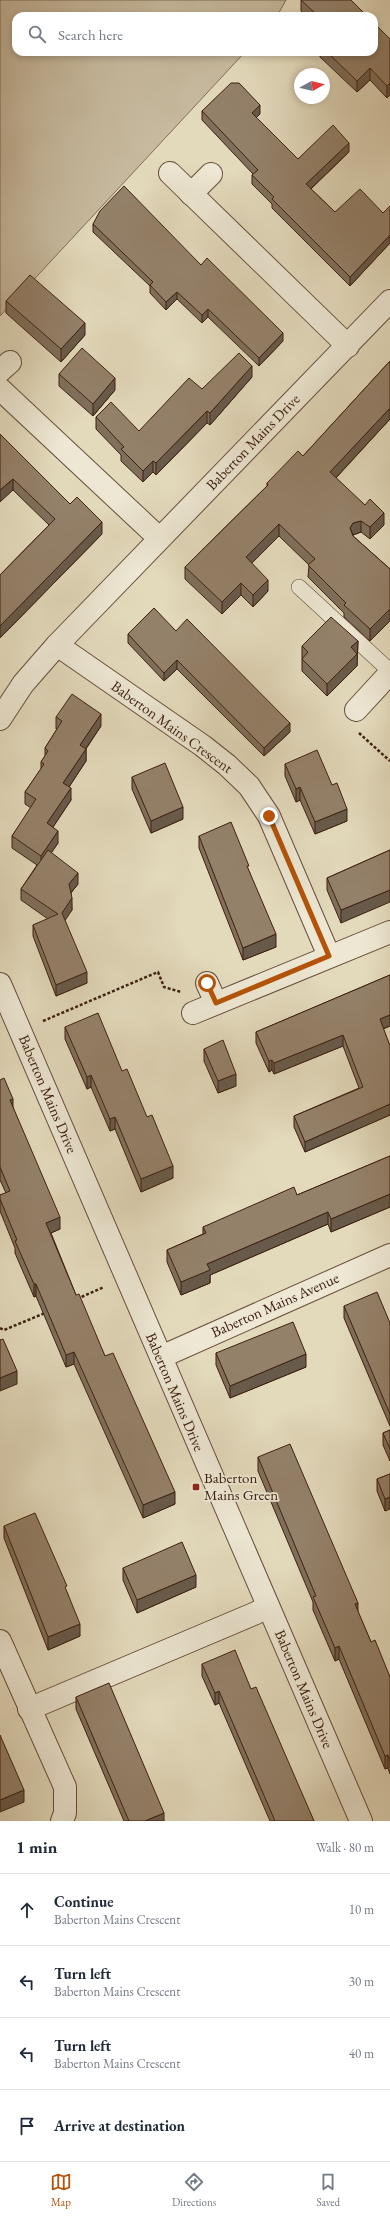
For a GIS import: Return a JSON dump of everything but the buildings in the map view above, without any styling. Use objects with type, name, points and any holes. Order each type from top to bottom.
[{"type":"street","points":[[170,173],[348,346]]},
{"type":"street","points":[[191,194],[211,174]]},
{"type":"street","name":"Baberton Mains Drive","points":[[0,719],[22,684],[57,645],[390,301]]},
{"type":"street","points":[[0,389],[159,538]]},
{"type":"street","name":"Baberton Mains Crescent","points":[[57,645],[202,746],[227,765],[249,786],[269,816],[329,956]]},
{"type":"street","points":[[356,710],[390,672]]},
{"type":"street","points":[[193,1013],[390,932]]},
{"type":"street","points":[[207,983],[216,1003]]},
{"type":"street","name":"Baberton Mains Drive","points":[[0,984],[5,1008],[21,1031],[361,1821]]},
{"type":"street","name":"Baberton Mains Avenue","points":[[161,1357],[390,1255]]},
{"type":"street","points":[[29,1709],[256,1613],[268,1606]]},
{"type":"street","points":[[0,1641],[65,1788],[65,1813],[62,1821]]},
{"type":"lane","points":[[299,587],[390,672]]},
{"type":"path","points":[[356,710],[356,730],[390,761]]},
{"type":"path","points":[[21,1031],[158,972],[164,987],[216,1003]]},
{"type":"path","points":[[76,1299],[126,1278]]},
{"type":"path","points":[[0,1328],[4,1330],[47,1312]]},
{"type":"shaded area","points":[[0,0],[286,0],[279,12],[12,12],[12,56],[241,56],[0,316]]},
{"type":"place","name":"Baberton Mains Green","points":[[196,1487]]},
{"type":"route","points":[[207,983],[216,1003],[329,956],[269,816]]}]
